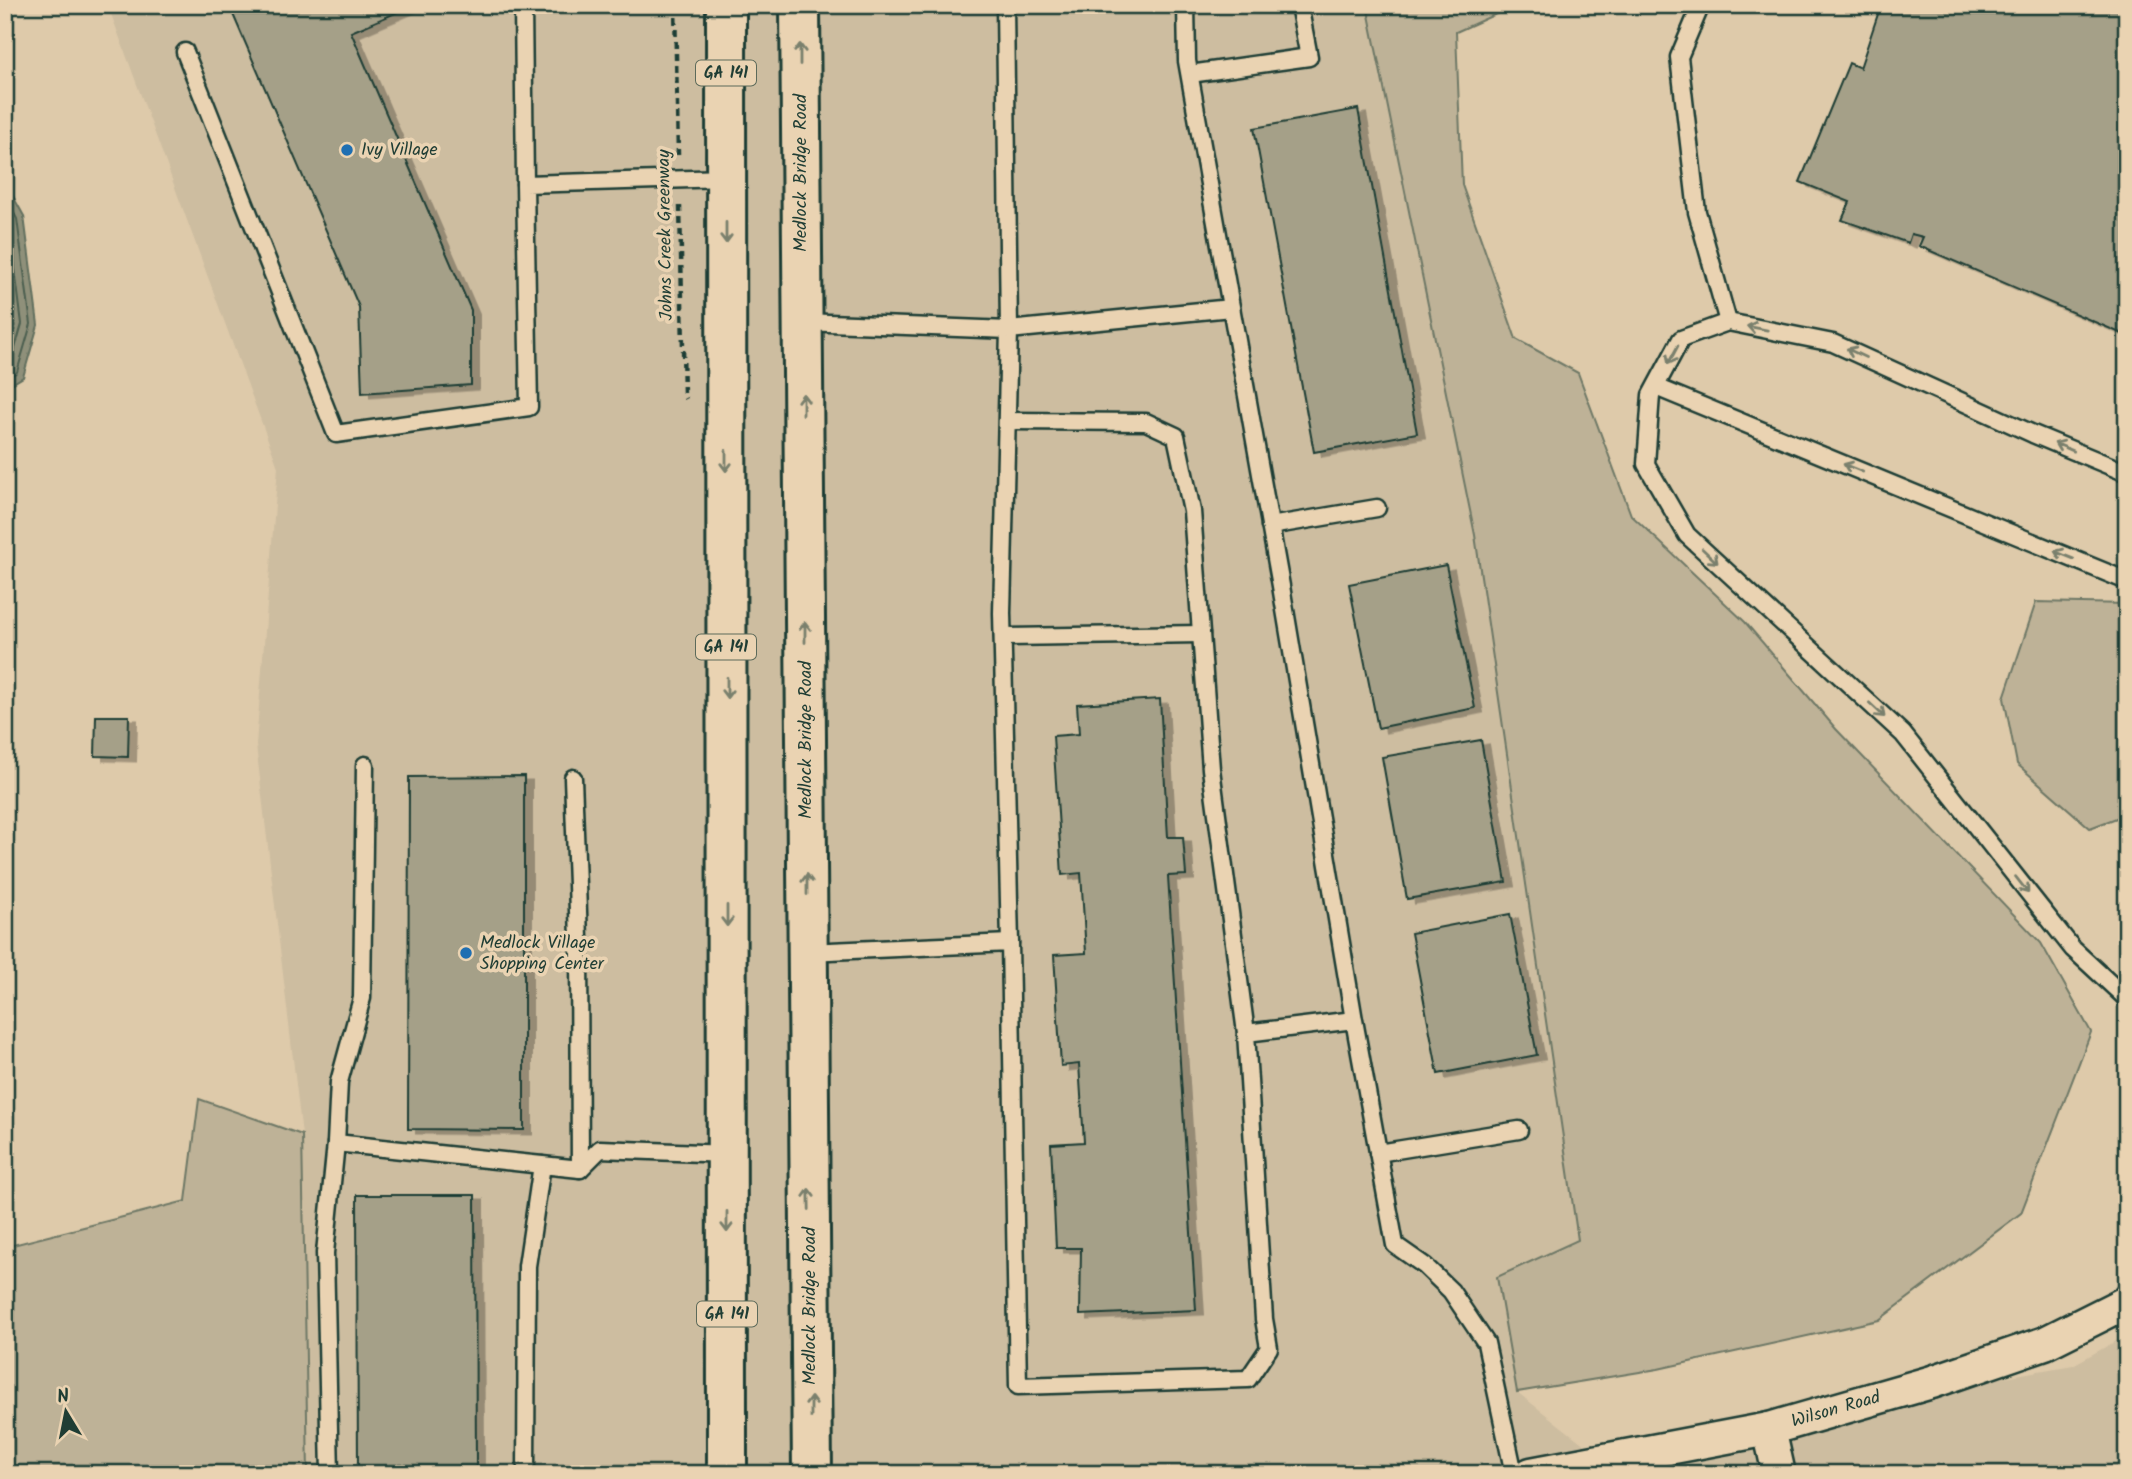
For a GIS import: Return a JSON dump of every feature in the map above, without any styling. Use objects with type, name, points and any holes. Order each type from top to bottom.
[{"type":"highway","name":"GA 141","points":[[726,5],[727,1474]]},
{"type":"highway","name":"Medlock Bridge Road","points":[[800,5],[812,1474]]},
{"type":"street","name":"Wilson Road","points":[[1531,1474],[1769,1429],[1932,1382],[2045,1343],[2127,1302]]},
{"type":"street","points":[[1769,1429],[1779,1474]]},
{"type":"lane","points":[[185,52],[336,434],[529,407],[523,5]]},
{"type":"lane","points":[[1005,5],[1009,330],[1003,637],[1018,1386],[1248,1379],[1269,1348],[1264,1319],[1246,1033],[1211,769],[1192,511],[1176,436],[1146,422],[1008,421]]},
{"type":"lane","points":[[1186,5],[1187,61],[1395,1245],[1425,1266],[1451,1291],[1486,1343],[1514,1474]]},
{"type":"lane","points":[[1190,74],[1309,57],[1299,5]]},
{"type":"lane","points":[[1701,5],[1679,57],[1697,212],[1728,322]]},
{"type":"lane","points":[[525,184],[726,178]]},
{"type":"lane","points":[[803,322],[1009,330],[1231,308]]},
{"type":"lane","points":[[2127,473],[2033,434],[1833,342],[1728,322],[1681,339],[1651,395],[1646,464],[1686,535],[1903,734],[2073,948],[2127,999]]},
{"type":"lane","points":[[1656,387],[2127,581]]},
{"type":"lane","points":[[1270,526],[1377,508]]},
{"type":"lane","points":[[1003,637],[1201,634]]},
{"type":"lane","points":[[330,1474],[325,1253],[339,1082],[362,998],[365,765]]},
{"type":"lane","points":[[573,778],[579,938],[580,1169]]},
{"type":"lane","points":[[807,952],[1010,943]]},
{"type":"lane","points":[[1246,1033],[1354,1020]]},
{"type":"lane","points":[[1378,1153],[1519,1130]]},
{"type":"lane","points":[[336,1143],[580,1169]]},
{"type":"lane","points":[[580,1169],[600,1149],[727,1154]]},
{"type":"lane","points":[[526,1474],[527,1266],[542,1165]]},
{"type":"path","name":"Johns Creek Greenway","points":[[675,5],[684,395],[691,404]]},
{"type":"shaded area","points":[[129,5],[1367,5],[1475,535],[1578,1241],[1497,1277],[1517,1392],[1622,1474],[308,1474],[302,1135],[256,745],[278,467],[111,14]]},
{"type":"shaded area","points":[[1367,5],[1516,5],[1456,32],[1462,185],[1516,339],[1578,373],[1631,515],[1745,622],[1836,729],[2041,943],[2091,1032],[2021,1213],[1879,1320],[1658,1369],[1517,1392],[1497,1277],[1578,1240],[1475,535]]},
{"type":"shaded area","points":[[2036,602],[2127,604],[2127,814],[2090,828],[2017,764],[2004,698]]},
{"type":"shaded area","points":[[199,1099],[302,1135],[308,1474],[5,1474],[5,1247],[186,1201]]},
{"type":"shaded area","points":[[2127,1335],[2127,1474],[1625,1474],[1811,1411],[2073,1365]]},
{"type":"water","points":[[5,182],[24,216],[38,325],[23,377],[5,388]]},
{"type":"building","name":"Ivy Village","points":[[229,5],[414,5],[351,32],[471,310],[471,385],[362,393],[359,307]]},
{"type":"building","points":[[1881,5],[2127,5],[2127,336],[1919,246],[1923,237],[1911,234],[1908,243],[1842,220],[1850,202],[1800,182],[1849,63],[1860,68]]},
{"type":"building","points":[[1358,109],[1417,433],[1314,452],[1254,128]]},
{"type":"building","points":[[1446,565],[1475,708],[1378,728],[1349,584]]},
{"type":"building","points":[[1160,699],[1168,837],[1183,837],[1186,875],[1168,876],[1196,1310],[1080,1315],[1081,1248],[1056,1248],[1051,1144],[1084,1142],[1079,1064],[1061,1066],[1054,955],[1086,953],[1081,873],[1062,875],[1053,736],[1079,734],[1077,704]]},
{"type":"building","points":[[96,716],[129,716],[128,757],[95,756]]},
{"type":"building","points":[[1481,740],[1506,882],[1407,899],[1382,757]]},
{"type":"building","name":"Medlock Village Shopping Center","points":[[524,776],[524,1130],[408,1129],[409,777]]},
{"type":"building","points":[[1510,914],[1537,1055],[1438,1074],[1411,933]]},
{"type":"building","points":[[357,1195],[475,1195],[476,1474],[358,1474]]},
{"type":"place","name":"Ivy Village","points":[[347,150]]},
{"type":"place","name":"Medlock Village Shopping Center","points":[[466,953]]}]
